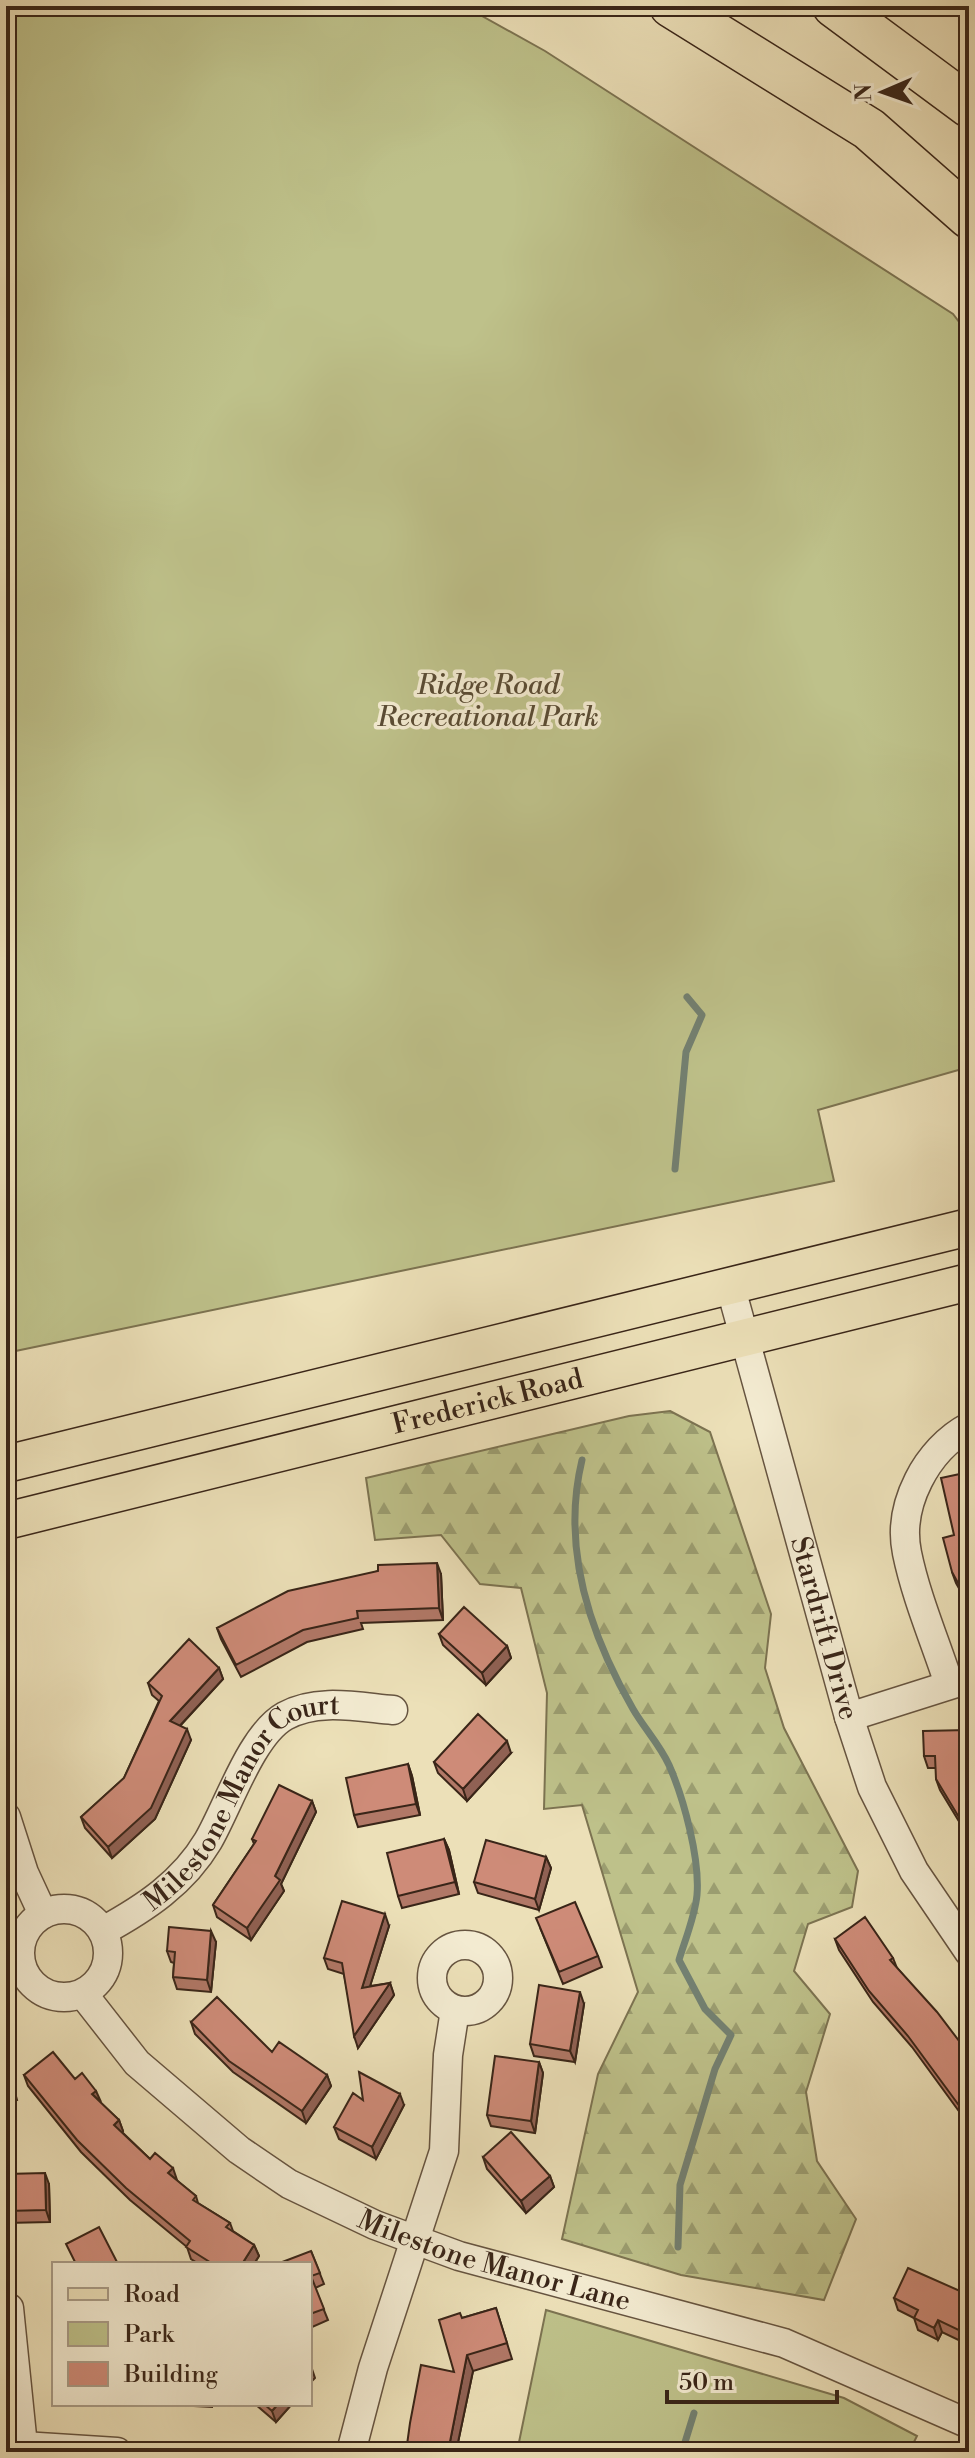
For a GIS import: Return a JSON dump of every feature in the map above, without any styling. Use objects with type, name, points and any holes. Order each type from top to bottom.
[{"type":"highway","points":[[671,6],[869,129],[969,217]]},
{"type":"highway","points":[[834,6],[969,106]]},
{"type":"main road","name":"Frederick Road","points":[[6,1464],[969,1227]]},
{"type":"main road","name":"Frederick Road","points":[[6,1521],[969,1282]]},
{"type":"street","name":"Stardrift Drive","points":[[730,1285],[849,1717],[872,1787],[914,1871],[969,1952]]},
{"type":"street","points":[[849,1717],[959,1681],[906,1551],[906,1520],[921,1473],[948,1438],[969,1427]]},
{"type":"street","name":"Milestone Manor Court","points":[[103,1931],[180,1879],[208,1842],[255,1748],[284,1716],[329,1704],[393,1710]]},
{"type":"street","points":[[6,1817],[24,1873],[43,1914]]},
{"type":"street","points":[[54,1910],[76,1910],[87,1915],[103,1931],[107,1943],[107,1967],[101,1978],[83,1994],[57,1997],[16,1982],[23,1934],[43,1914],[54,1910]]},
{"type":"street","name":"Milestone Manor Lane","points":[[83,1994],[137,2063],[239,2150],[289,2184],[375,2225],[459,2256],[784,2343],[969,2424]]},
{"type":"street","points":[[351,2452],[373,2368],[444,2151],[448,2055],[455,2010]]},
{"type":"street","points":[[9,2308],[15,2449],[117,2452]]},
{"type":"green space","name":"Ridge Road Recreational Park","points":[[6,6],[464,6],[545,51],[953,314],[969,335],[969,1067],[818,1110],[834,1181],[6,1353]]},
{"type":"green space","points":[[670,1411],[710,1432],[771,1614],[765,1668],[784,1728],[858,1871],[852,1907],[808,1924],[794,1971],[830,2014],[806,2092],[817,2161],[856,2219],[824,2300],[681,2275],[562,2239],[598,2074],[638,1992],[582,1805],[544,1809],[547,1693],[521,1588],[480,1584],[441,1535],[375,1540],[366,1478],[629,1416]]},
{"type":"green space","points":[[546,2310],[844,2398],[917,2436],[909,2452],[517,2452]]},
{"type":"building","points":[[969,1472],[969,1603],[952,1572],[943,1538],[954,1535],[941,1478]]},
{"type":"building","points":[[437,1563],[439,1608],[357,1611],[358,1618],[303,1630],[236,1665],[217,1628],[288,1591],[378,1571],[378,1565]]},
{"type":"building","points":[[464,1607],[507,1646],[482,1673],[439,1634]]},
{"type":"building","points":[[189,1639],[219,1668],[170,1721],[187,1729],[151,1808],[108,1847],[81,1817],[124,1778],[162,1696],[148,1683]]},
{"type":"building","points":[[478,1714],[507,1741],[463,1789],[434,1762]]},
{"type":"building","points":[[967,1730],[969,1834],[936,1779],[935,1756],[924,1756],[923,1731]]},
{"type":"building","points":[[408,1764],[416,1804],[354,1815],[346,1778]]},
{"type":"building","points":[[279,1785],[312,1801],[275,1876],[280,1880],[247,1928],[213,1905],[256,1841],[252,1839]]},
{"type":"building","points":[[444,1839],[455,1882],[398,1896],[387,1853]]},
{"type":"building","points":[[486,1840],[546,1857],[535,1899],[474,1882]]},
{"type":"building","points":[[342,1901],[385,1914],[362,1988],[390,1983],[354,2036],[342,1963],[324,1958]]},
{"type":"building","points":[[575,1902],[598,1956],[559,1972],[536,1918]]},
{"type":"building","points":[[865,1917],[893,1958],[890,1960],[937,2012],[969,2054],[969,2119],[908,2036],[869,1991],[835,1939]]},
{"type":"building","points":[[169,1927],[211,1931],[207,1980],[173,1977],[175,1952],[167,1951]]},
{"type":"building","points":[[539,1985],[580,1992],[570,2051],[530,2044]]},
{"type":"building","points":[[217,1997],[272,2052],[279,2042],[327,2075],[302,2111],[229,2061],[191,2022]]},
{"type":"building","points":[[53,2052],[75,2079],[82,2073],[96,2091],[92,2094],[119,2120],[114,2125],[150,2159],[155,2153],[173,2168],[168,2173],[196,2196],[193,2200],[230,2223],[226,2227],[254,2245],[243,2262],[210,2262],[186,2247],[190,2241],[126,2188],[77,2140],[24,2075]]},
{"type":"building","points":[[495,2056],[539,2062],[531,2121],[487,2115]]},
{"type":"building","points":[[6,2062],[13,2088],[6,2090]]},
{"type":"building","points":[[359,2072],[400,2094],[372,2147],[334,2127],[353,2093],[363,2100]]},
{"type":"building","points":[[511,2132],[550,2176],[521,2201],[483,2157]]},
{"type":"building","points":[[45,2173],[46,2210],[6,2211],[6,2174]]},
{"type":"building","points":[[99,2227],[117,2262],[75,2262],[66,2244]]},
{"type":"building","points":[[311,2251],[320,2273],[312,2276],[312,2262],[282,2262]]},
{"type":"building","points":[[908,2268],[969,2295],[969,2335],[938,2320],[934,2328],[914,2318],[918,2310],[894,2298]]},
{"type":"building","points":[[312,2279],[324,2309],[312,2313]]},
{"type":"building","points":[[496,2308],[507,2343],[467,2355],[448,2452],[406,2452],[421,2365],[454,2372],[439,2320],[460,2313],[462,2318]]},
{"type":"waterway","points":[[675,1169],[686,1052],[702,1015],[687,997]]},
{"type":"waterway","points":[[582,1460],[576,1493],[575,1525],[583,1589],[592,1620],[617,1680],[669,1765],[693,1847],[697,1895],[679,1960],[705,2009],[731,2035],[715,2069],[680,2185],[678,2247]]},
{"type":"waterway","points":[[682,2452],[694,2413]]}]
